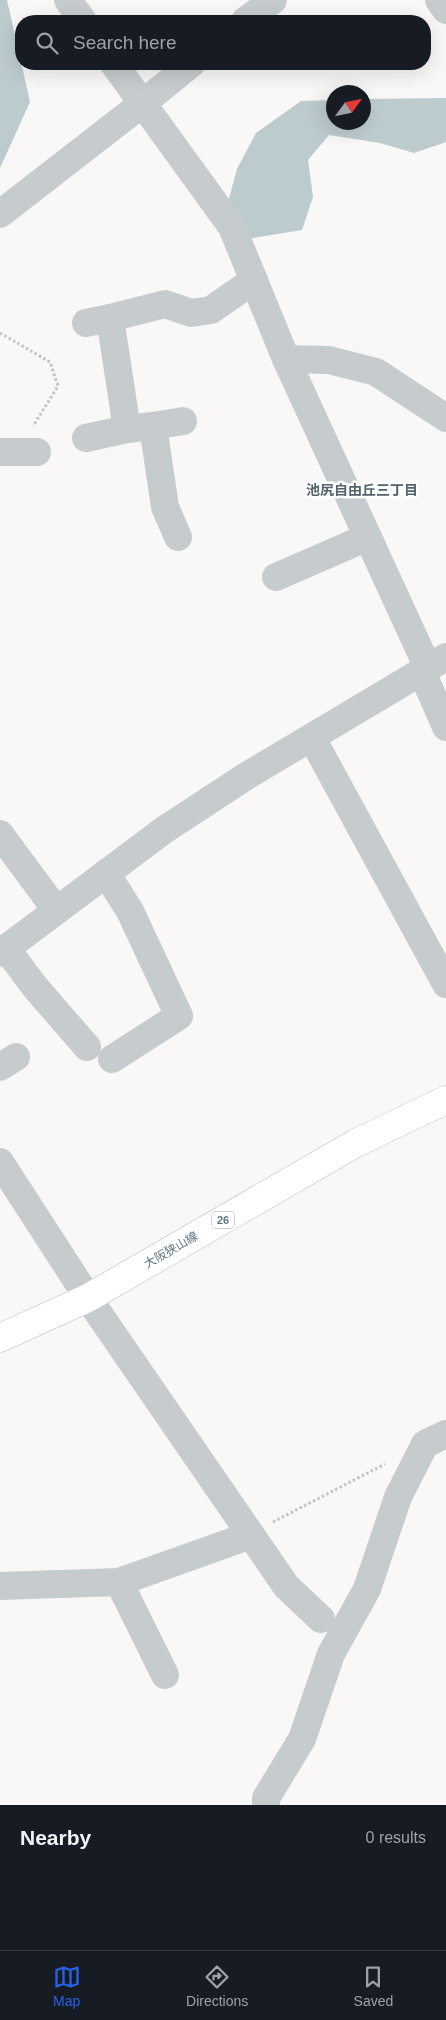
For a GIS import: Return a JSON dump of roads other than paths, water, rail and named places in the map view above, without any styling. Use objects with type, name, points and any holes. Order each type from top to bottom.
[{"type":"main road","name":"大阪狭山線","points":[[0,1338],[88,1298],[356,1143],[446,1100]]},
{"type":"street","points":[[68,0],[79,15]]},
{"type":"street","points":[[253,15],[273,0]]},
{"type":"street","points":[[439,0],[446,10]]},
{"type":"street","points":[[118,70],[232,227],[286,359],[368,536],[432,666],[446,727]]},
{"type":"street","points":[[0,214],[144,104],[184,70]]},
{"type":"street","points":[[178,537],[160,508],[140,428],[98,320],[165,304],[191,313],[211,310],[254,280]]},
{"type":"street","points":[[286,359],[329,360],[376,372],[446,418]]},
{"type":"street","points":[[86,438],[182,421]]},
{"type":"street","points":[[276,577],[368,536]]},
{"type":"street","points":[[87,1047],[3,950],[164,830],[248,775],[432,666]]},
{"type":"street","points":[[312,738],[446,984]]},
{"type":"street","points":[[0,834],[56,910]]},
{"type":"street","points":[[106,873],[130,912],[179,1016],[144,1048],[112,1059]]},
{"type":"street","points":[[3,1174],[286,1586],[321,1619]]},
{"type":"street","points":[[266,1805],[266,1798],[302,1739],[331,1654],[367,1588],[398,1496],[436,1439]]},
{"type":"street","points":[[0,1586],[118,1582],[251,1534]]},
{"type":"street","points":[[118,1582],[165,1675]]},
{"type":"district","name":"池尻自由丘三丁目","points":[[362,490]]}]
